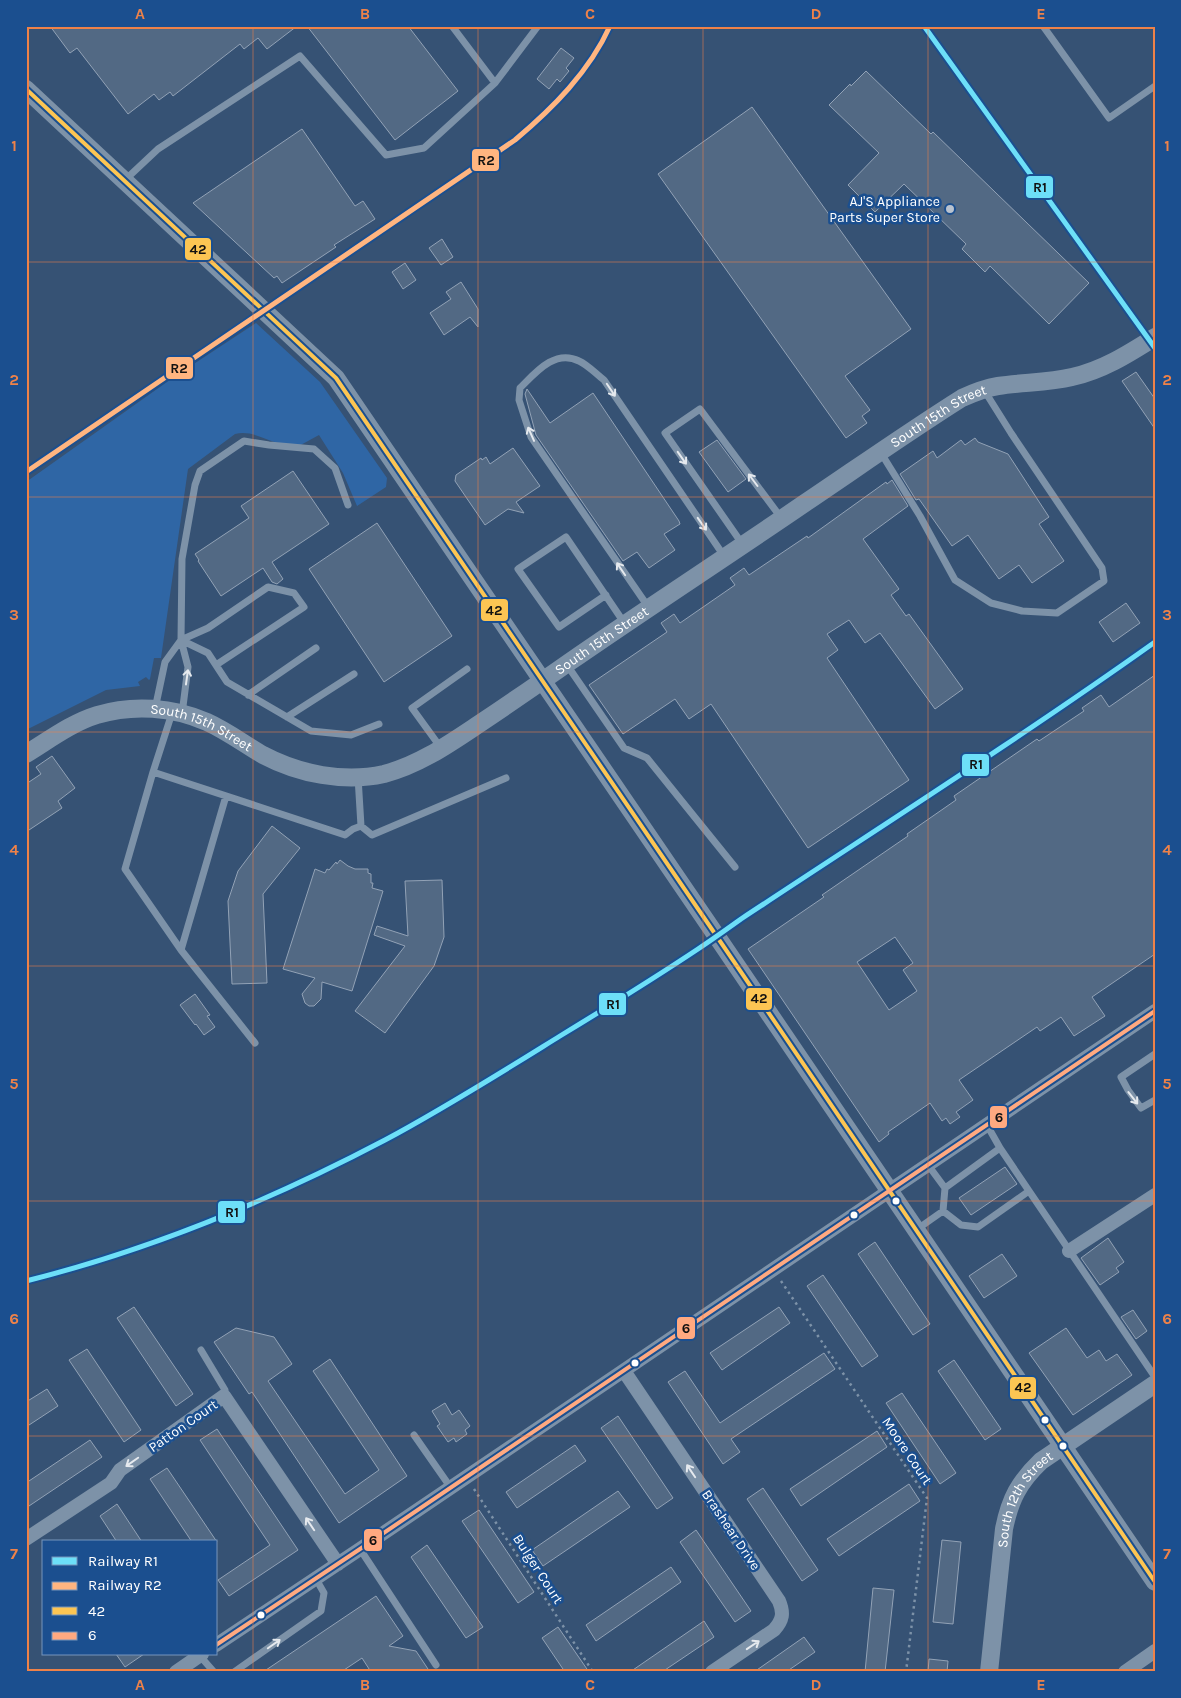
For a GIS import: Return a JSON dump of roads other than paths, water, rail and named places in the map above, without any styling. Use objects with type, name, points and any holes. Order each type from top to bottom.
[{"type":"street","points":[[26,89],[330,371],[1155,1582]]},
{"type":"street","name":"South 15th Street","points":[[26,754],[69,726],[115,710],[133,708],[177,713],[206,722],[223,730],[261,754],[292,767],[329,776],[358,777],[384,774],[415,763],[441,749],[542,682],[962,398],[997,386],[1071,378],[1124,357],[1155,337]]},
{"type":"street","points":[[218,1644],[1155,1011]]},
{"type":"street","points":[[1069,1251],[1155,1195]]},
{"type":"street","name":"Brashear Drive","points":[[624,1371],[779,1601],[783,1610],[780,1623],[774,1630],[712,1672]]},
{"type":"street","name":"South 12th Street","points":[[989,1672],[1004,1529],[1008,1510],[1017,1488],[1041,1461],[1155,1384]]},
{"type":"street","name":"Patton Court","points":[[26,1538],[111,1483],[120,1470],[224,1396],[338,1564]]},
{"type":"street","points":[[1125,1672],[1155,1651]]},
{"type":"street","points":[[176,1672],[200,1656]]},
{"type":"lane","points":[[452,26],[495,83]]},
{"type":"lane","points":[[124,180],[158,149],[300,56],[386,155],[424,148],[495,83],[538,26]]},
{"type":"lane","points":[[1043,26],[1109,118],[1155,86]]},
{"type":"lane","points":[[649,609],[531,437],[520,400],[520,388],[540,368],[566,356],[580,361],[604,380],[725,557]]},
{"type":"lane","points":[[881,452],[920,516],[955,580],[991,604],[1022,611],[1057,613],[1104,581],[1102,568],[1010,433],[984,390]]},
{"type":"lane","points":[[743,546],[665,433],[700,408],[782,519]]},
{"type":"lane","points":[[255,1043],[181,950],[124,869],[153,772],[177,713],[188,667],[181,640],[182,559],[194,485],[200,471],[244,441],[284,447],[314,448],[335,468],[348,505]]},
{"type":"lane","points":[[606,595],[559,627],[518,569],[566,537],[606,595],[625,625]]},
{"type":"lane","points":[[155,709],[166,662],[181,640],[208,628],[268,587],[294,592],[304,607],[216,665]]},
{"type":"lane","points":[[181,640],[208,653],[228,682],[311,731],[351,735],[379,724]]},
{"type":"lane","points":[[248,695],[316,648]]},
{"type":"lane","points":[[567,664],[624,748],[647,758],[735,868]]},
{"type":"lane","points":[[441,749],[412,708],[467,669]]},
{"type":"lane","points":[[287,717],[354,674]]},
{"type":"lane","points":[[153,772],[345,836],[353,829],[361,826]]},
{"type":"lane","points":[[358,777],[361,826],[372,835],[506,778]]},
{"type":"lane","points":[[181,950],[226,796]]},
{"type":"lane","points":[[1155,1054],[1121,1077],[1141,1108],[1155,1100]]},
{"type":"lane","points":[[987,1125],[1000,1148],[1155,1377]]},
{"type":"lane","points":[[945,1188],[1000,1148]]},
{"type":"lane","points":[[916,1230],[943,1211],[945,1188],[928,1165]]},
{"type":"lane","points":[[943,1211],[961,1225],[978,1227],[1029,1191]]},
{"type":"lane","points":[[201,1350],[225,1390],[224,1396]]},
{"type":"lane","points":[[414,1435],[451,1488]]},
{"type":"lane","points":[[360,1549],[436,1665]]},
{"type":"lane","points":[[234,1672],[321,1611],[324,1593],[316,1579]]},
{"type":"lane","points":[[202,1656],[214,1672]]},
{"type":"rail line","name":"R2","points":[[26,472],[515,140],[543,115],[581,74],[592,59],[610,26]]},
{"type":"rail line","name":"R1","points":[[924,26],[1155,348]]},
{"type":"rail line","name":"R1","points":[[26,1281],[119,1254],[210,1221],[343,1162],[430,1115],[517,1063],[709,942],[1001,748],[1155,642]]},
{"type":"place","name":"AJ'S Appliance Parts Super Store","points":[[950,209]]}]
